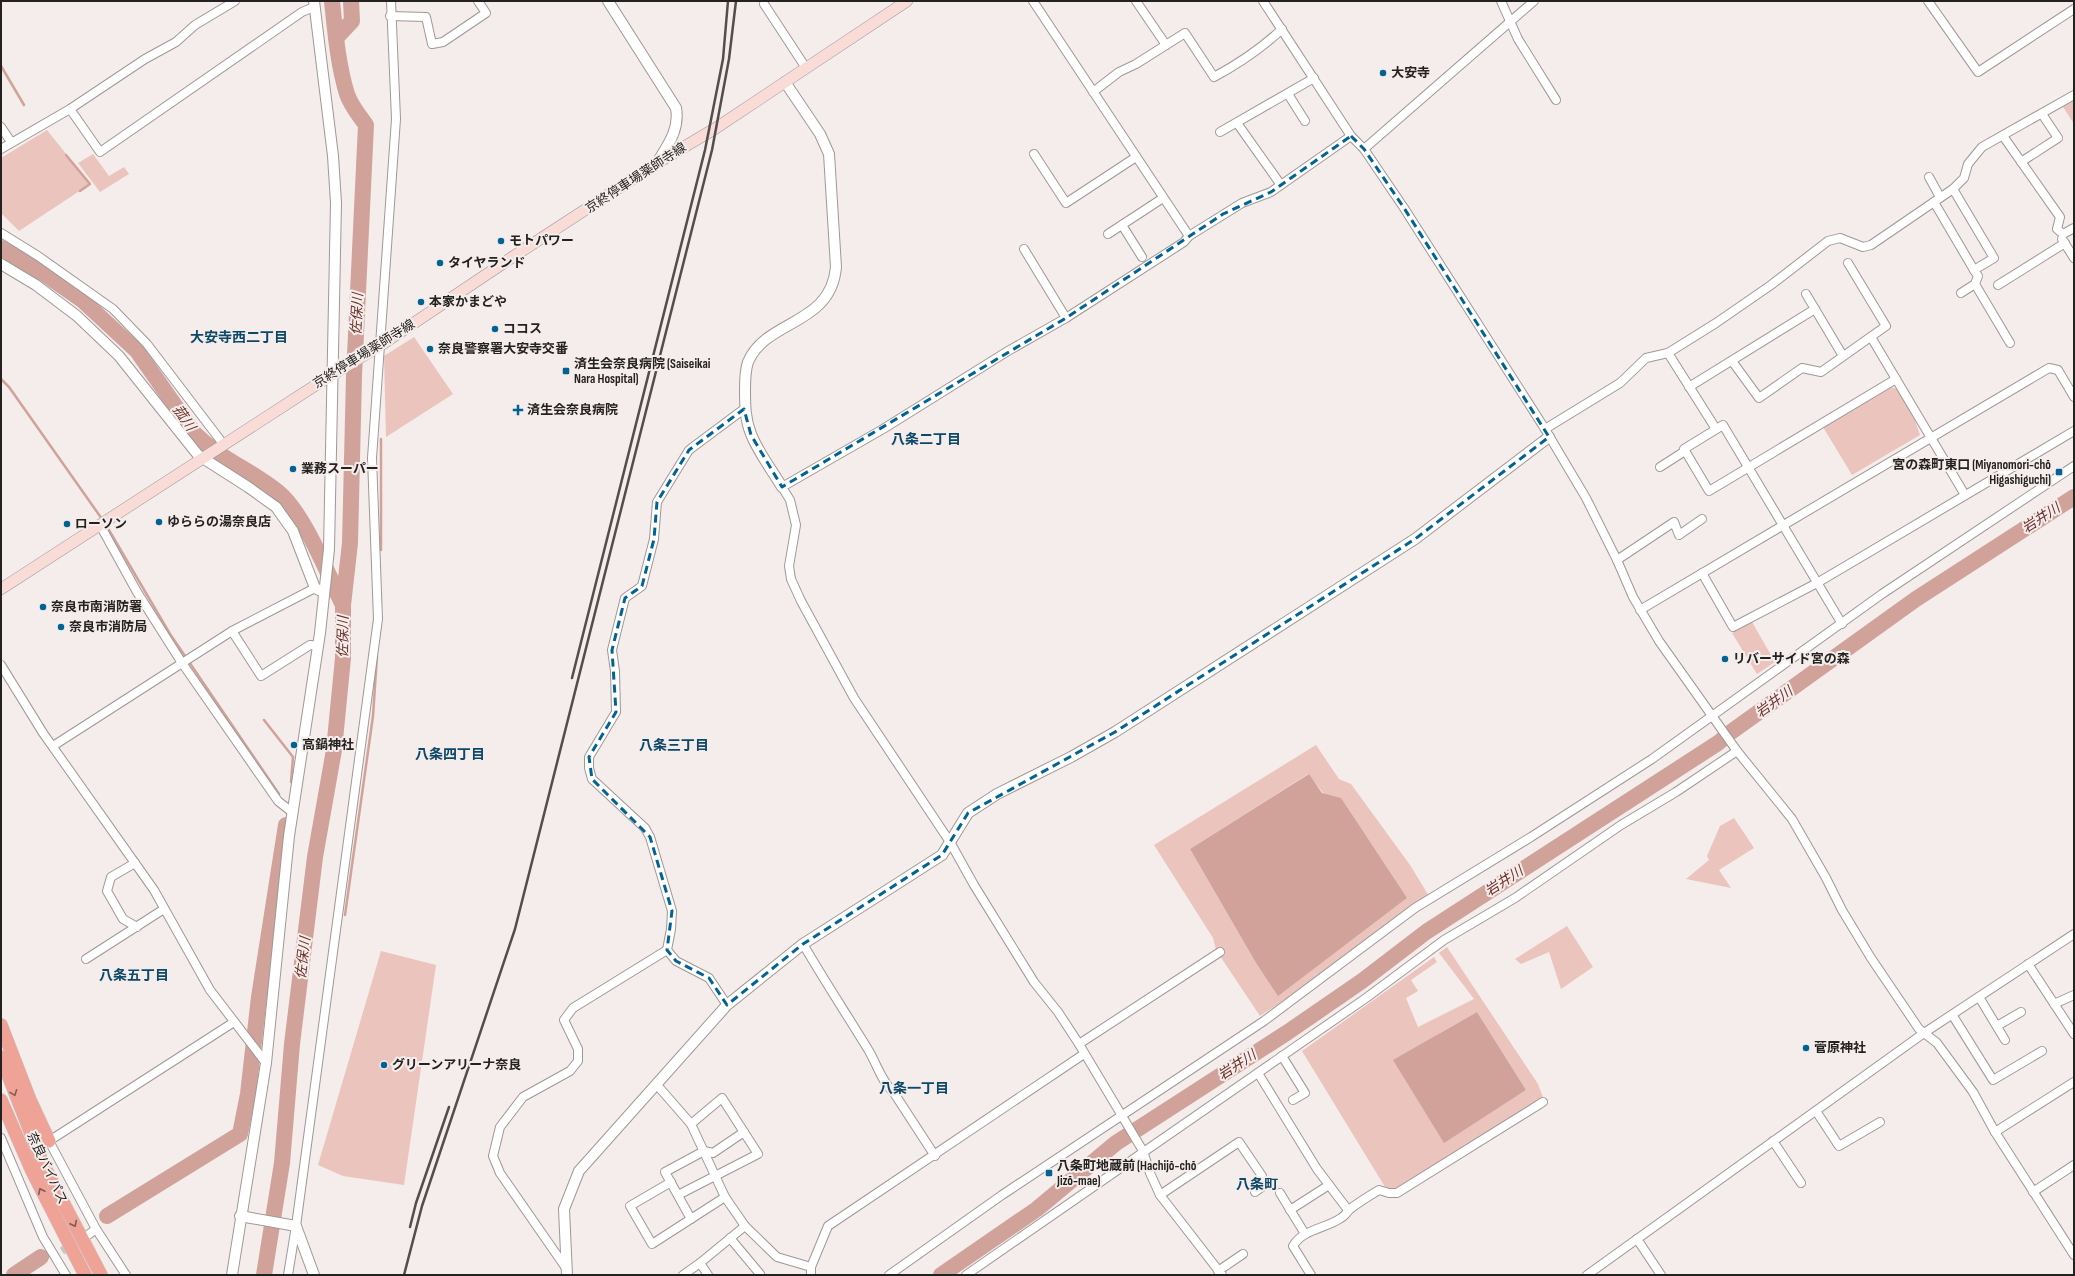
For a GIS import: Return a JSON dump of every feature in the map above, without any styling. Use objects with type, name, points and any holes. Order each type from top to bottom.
[{"type":"highway","points":[[1,1024],[30,1100],[49,1141]]},
{"type":"highway","name":"奈良バイパス","points":[[1,1057],[43,1164],[102,1275]]},
{"type":"highway","name":"奈良バイパス","points":[[1,1100],[32,1171],[85,1275]]},
{"type":"main road","name":"京終停車場薬師寺線","points":[[1,589],[336,372],[378,347],[657,163],[716,128],[905,2]]},
{"type":"street","points":[[1,149],[70,109],[145,59],[176,42],[196,25],[235,1]]},
{"type":"street","points":[[288,1275],[296,1226],[378,619],[372,458],[378,347],[396,119],[390,16],[391,1]]},
{"type":"street","points":[[390,16],[426,17],[432,44],[443,42],[486,13],[478,1]]},
{"type":"street","points":[[608,1],[676,108],[677,122],[675,132],[657,163]]},
{"type":"street","points":[[1033,1],[1189,236]]},
{"type":"street","points":[[1136,1],[1166,45]]},
{"type":"street","points":[[1263,1],[1351,136],[1364,149],[1413,221],[1547,433],[1586,498],[1640,610],[1659,641],[1736,749],[1792,819],[1826,878],[1842,910],[1871,958],[1918,1029],[1937,1043],[1969,1086],[1995,1132],[2074,1255]]},
{"type":"street","points":[[1501,1],[1511,20],[1518,39],[1556,100]]},
{"type":"street","points":[[1364,149],[1534,1]]},
{"type":"street","points":[[1928,1],[1978,72],[2074,9]]},
{"type":"street","points":[[70,109],[100,152],[314,4],[333,156],[336,203],[336,372],[329,549],[319,590],[318,646],[293,813],[266,1063],[240,1216],[232,1275]]},
{"type":"street","points":[[764,4],[806,68]]},
{"type":"street","points":[[1093,92],[1119,72],[1136,64],[1186,33],[1214,77],[1235,66],[1271,40],[1282,29]]},
{"type":"street","points":[[1220,132],[1314,78]]},
{"type":"street","points":[[785,82],[820,134],[829,154],[836,267],[835,280],[827,297],[822,303],[765,341],[753,353],[746,372],[744,409],[751,434],[790,500],[796,525],[788,566],[790,579],[856,701],[950,842],[974,885],[1034,982],[1058,1012],[1079,1044],[1142,1149],[1150,1173],[1160,1194],[1220,1273],[1243,1254]]},
{"type":"street","points":[[1288,94],[1305,121]]},
{"type":"street","points":[[567,1272],[564,1209],[579,1171],[727,1005],[803,944],[942,855],[968,812],[997,794],[1071,757],[1116,732],[1396,552],[1415,539],[1547,433],[1620,383],[1646,358],[1668,354],[1771,284],[1828,241],[1840,238],[1863,247],[1872,245],[1953,189],[1964,178],[1968,164],[1982,147],[2074,95]]},
{"type":"street","points":[[2021,162],[2058,138],[2042,114]]},
{"type":"street","points":[[1236,123],[1281,185]]},
{"type":"street","points":[[1,127],[11,142]]},
{"type":"street","points":[[782,486],[883,429],[1008,351],[1066,318],[1184,242],[1189,236],[1242,203],[1271,192],[1351,136]]},
{"type":"street","points":[[2003,136],[2060,217],[2056,229],[2063,234]]},
{"type":"street","points":[[1034,154],[1066,203],[1136,157]]},
{"type":"street","points":[[1929,177],[1937,200],[1978,276],[1975,284],[1961,293]]},
{"type":"street","points":[[1953,189],[1994,258],[1974,270]]},
{"type":"street","points":[[1108,234],[1163,198]]},
{"type":"street","points":[[1122,225],[1142,258]]},
{"type":"street","points":[[2063,234],[2074,228]]},
{"type":"street","points":[[1,233],[38,256],[113,309],[147,344],[223,445]]},
{"type":"street","points":[[2063,234],[2062,240],[2074,258]]},
{"type":"street","points":[[1998,286],[2065,243]]},
{"type":"street","points":[[1024,249],[1066,318]]},
{"type":"street","points":[[1732,361],[1759,398],[1802,368],[1821,372],[1886,326],[1848,263]]},
{"type":"street","points":[[1,264],[36,285],[77,316],[119,356],[198,455],[205,457],[276,508],[293,532],[319,590]]},
{"type":"street","points":[[1975,284],[2010,343]]},
{"type":"street","points":[[1806,294],[1843,356]]},
{"type":"street","points":[[1690,387],[1815,309]]},
{"type":"street","points":[[1871,337],[1965,495]]},
{"type":"street","points":[[1668,354],[1716,429]]},
{"type":"street","points":[[1640,610],[1784,526],[2048,368],[2054,367],[2058,370],[2074,397]]},
{"type":"street","points":[[1685,451],[1708,491],[1896,379]]},
{"type":"street","points":[[567,1272],[500,1173],[493,1156],[500,1127],[523,1097],[570,1071],[578,1061],[578,1049],[564,1020],[573,1008],[667,950],[672,911],[650,837],[644,828],[592,779],[588,768],[589,757],[616,712],[615,671],[612,650],[625,598],[642,586],[654,539],[656,502],[689,450],[744,409]]},
{"type":"street","points":[[1660,466],[1723,425],[1842,624]]},
{"type":"street","points":[[1702,573],[1733,627],[1817,583],[2074,430]]},
{"type":"street","points":[[889,1275],[1002,1195],[1124,1119],[1264,1021],[1415,908],[1714,719],[1882,594],[2074,466]]},
{"type":"street","points":[[1617,560],[1674,522],[1679,535],[1702,519]]},
{"type":"street","points":[[100,525],[137,592],[182,663],[278,801],[293,813]]},
{"type":"street","points":[[53,746],[232,631],[319,590]]},
{"type":"street","points":[[232,631],[261,676],[310,645],[318,646]]},
{"type":"street","points":[[1,665],[53,746],[164,909],[210,990],[266,1063]]},
{"type":"street","points":[[966,1275],[1142,1149],[1258,1073],[1366,998],[1444,940],[1515,898],[1615,830],[1676,792],[1736,749]]},
{"type":"street","points":[[134,863],[111,877],[108,891],[123,919],[136,926]]},
{"type":"street","points":[[86,958],[164,909]]},
{"type":"street","points":[[1587,1275],[1924,1033],[1953,1016],[2074,934]]},
{"type":"street","points":[[803,944],[835,999],[869,1052],[886,1086],[894,1093],[935,1156]]},
{"type":"street","points":[[667,950],[676,961],[709,978],[727,1005]]},
{"type":"street","points":[[1079,1044],[1220,952]]},
{"type":"street","points":[[2028,964],[2074,1034]]},
{"type":"street","points":[[2054,1004],[2074,995]]},
{"type":"street","points":[[1979,997],[2005,1040]]},
{"type":"street","points":[[1997,1026],[2021,1012]]},
{"type":"street","points":[[1953,1016],[1993,1080],[2042,1051]]},
{"type":"street","points":[[126,1275],[96,1229],[49,1141],[234,1022]]},
{"type":"street","points":[[657,1084],[691,1124],[725,1197],[745,1226],[777,1257],[811,1271],[828,1226],[935,1156],[1084,1054]]},
{"type":"street","points":[[1282,1056],[1305,1092],[1293,1100]]},
{"type":"street","points":[[1258,1073],[1317,1169],[1348,1210]]},
{"type":"street","points":[[1995,1132],[2074,1082]]},
{"type":"street","points":[[678,1195],[758,1154],[722,1098],[691,1124]]},
{"type":"street","points":[[1311,1275],[1293,1246],[1297,1240],[1305,1234],[1343,1217],[1348,1210],[1379,1190],[1389,1193],[1397,1193],[1543,1102]]},
{"type":"street","points":[[1816,1111],[1839,1146],[1880,1122]]},
{"type":"street","points":[[691,1219],[665,1172],[704,1151],[713,1153],[744,1132]]},
{"type":"street","points":[[1,1138],[43,1237],[59,1254],[66,1275]]},
{"type":"street","points":[[1773,1141],[1801,1183]]},
{"type":"street","points":[[1160,1194],[1239,1142],[1262,1176],[1262,1187],[1255,1192]]},
{"type":"street","points":[[2034,1192],[2074,1165]]},
{"type":"street","points":[[670,1182],[630,1206],[652,1244],[725,1197]]},
{"type":"street","points":[[1290,1210],[1329,1185]]},
{"type":"street","points":[[1280,1193],[1305,1234]]},
{"type":"street","points":[[240,1216],[296,1226]]},
{"type":"street","points":[[296,1226],[314,1275]]},
{"type":"street","points":[[683,1275],[745,1226]]},
{"type":"street","points":[[88,1235],[96,1229]]},
{"type":"street","points":[[730,1238],[760,1274],[759,1275]]},
{"type":"street","points":[[1637,1238],[1661,1275]]},
{"type":"street","points":[[700,1263],[708,1275]]},
{"type":"highlighted area","points":[[1351,136],[1364,149],[1404,208],[1549,437],[1415,539],[1115,732],[968,813],[942,855],[803,944],[727,1005],[709,978],[676,961],[667,950],[672,911],[650,837],[592,779],[589,757],[616,712],[612,650],[625,598],[642,586],[654,539],[657,502],[689,450],[744,409],[751,435],[782,487],[1066,318],[1223,214],[1271,192]]},
{"type":"shaded area","points":[[2074,101],[2074,124],[2063,107]]},
{"type":"shaded area","points":[[47,130],[90,184],[19,231],[1,213],[1,158]]},
{"type":"shaded area","points":[[93,154],[109,176],[124,167],[129,174],[100,192],[78,163]]},
{"type":"shaded area","points":[[414,337],[453,394],[386,437],[384,356]]},
{"type":"shaded area","points":[[1891,387],[1897,389],[1913,415],[1920,435],[1852,475],[1823,427]]},
{"type":"shaded area","points":[[1752,622],[1775,662],[1757,674],[1732,633]]},
{"type":"shaded area","points":[[1316,745],[1339,779],[1351,784],[1410,865],[1429,896],[1416,902],[1304,987],[1260,1016],[1216,950],[1213,938],[1154,845]],"holes":[[[1308,774],[1407,898],[1278,995],[1256,963],[1190,849]]]},
{"type":"shaded area","points":[[1309,774],[1322,793],[1341,798],[1407,898],[1278,996],[1256,963],[1190,849]]},
{"type":"shaded area","points":[[1734,818],[1754,848],[1719,870],[1731,888],[1686,879],[1709,860],[1707,856],[1720,826]]},
{"type":"shaded area","points":[[1567,926],[1593,967],[1561,989],[1549,952],[1521,964],[1515,959]]},
{"type":"shaded area","points":[[1447,947],[1538,1084],[1543,1097],[1396,1190],[1385,1187],[1302,1051],[1434,957],[1437,962],[1411,980],[1418,991],[1406,998],[1418,1027],[1474,999],[1439,953]],"holes":[[[1477,1012],[1526,1090],[1444,1142],[1440,1033]]]},
{"type":"shaded area","name":"グリーンアリーナ奈良","points":[[381,951],[436,965],[404,1185],[343,1176],[318,1165]]},
{"type":"shaded area","points":[[1477,1012],[1526,1090],[1444,1143],[1393,1060]]},
{"type":"waterway","name":"佐保川","points":[[264,1275],[282,1163],[292,1044],[315,857],[334,750],[343,658],[343,605],[350,543],[354,376],[366,125],[355,110],[347,94],[337,48],[332,1]]},
{"type":"waterway","points":[[336,38],[352,21],[351,1]]},
{"type":"waterway","points":[[1,66],[24,105]]},
{"type":"waterway","points":[[66,155],[90,184],[80,191]]},
{"type":"waterway","name":"菰川","points":[[1,248],[46,275],[82,300],[137,351],[195,434],[225,458],[268,484],[288,502],[306,529],[343,605]]},
{"type":"waterway","points":[[1,379],[9,387],[102,519]]},
{"type":"waterway","points":[[381,439],[381,550]]},
{"type":"waterway","name":"岩井川","points":[[941,1275],[1037,1209],[1116,1143],[1288,1032],[1362,981],[1426,932],[1718,743],[1731,732],[1916,599],[2074,497]]},
{"type":"waterway","points":[[106,525],[170,634],[279,794]]},
{"type":"waterway","points":[[345,915],[373,716],[377,656]]},
{"type":"waterway","points":[[264,720],[293,757],[291,782]]},
{"type":"waterway","points":[[107,1216],[240,1134],[248,1094],[259,997],[286,825]]},
{"type":"waterway","points":[[14,1275],[41,1257]]},
{"type":"tunnel","points":[[62,1251],[85,1236]]},
{"type":"railway","points":[[572,678],[705,150],[723,59],[728,1]]},
{"type":"railway","points":[[404,1275],[422,1206],[515,929],[712,150],[729,59],[736,1]]},
{"type":"railway","points":[[410,1227],[416,1203],[449,1107]]},
{"type":"place","name":"大安寺","points":[[1383,73]]},
{"type":"place","name":"モトパワー","points":[[501,241]]},
{"type":"place","name":"タイヤランド","points":[[440,263]]},
{"type":"place","name":"本家かまどや","points":[[421,302]]},
{"type":"place","name":"ココス","points":[[495,329]]},
{"type":"place","name":"奈良警察署大安寺交番","points":[[430,349]]},
{"type":"place","name":"済生会奈良病院 (Saiseikai Nara Hospital)","points":[[566,371]]},
{"type":"place","name":"済生会奈良病院","points":[[518,410]]},
{"type":"place","name":"業務スーパー","points":[[293,469]]},
{"type":"place","name":"宮の森町東口 (Miyanomori-chō Higashiguchi)","points":[[2059,472]]},
{"type":"place","name":"ゆららの湯奈良店","points":[[159,522]]},
{"type":"place","name":"ローソン","points":[[67,524]]},
{"type":"place","name":"奈良市南消防署","points":[[43,607]]},
{"type":"place","name":"奈良市消防局","points":[[61,627]]},
{"type":"place","name":"リバーサイド宮の森","points":[[1725,659]]},
{"type":"place","name":"高鍋神社","points":[[294,745]]},
{"type":"place","name":"菅原神社","points":[[1806,1048]]},
{"type":"place","name":"グリーンアリーナ奈良","points":[[384,1065]]},
{"type":"place","name":"八条町地蔵前 (Hachijō-chō Jizō-mae)","points":[[1049,1173]]},
{"type":"district","name":"大安寺西二丁目","points":[[239,337]]},
{"type":"district","name":"八条二丁目","points":[[926,439]]},
{"type":"district","name":"八条三丁目","points":[[674,745]]},
{"type":"district","name":"八条四丁目","points":[[450,754]]},
{"type":"district","name":"八条五丁目","points":[[134,975]]},
{"type":"district","name":"八条一丁目","points":[[914,1088]]},
{"type":"district","name":"八条町","points":[[1257,1184]]}]
